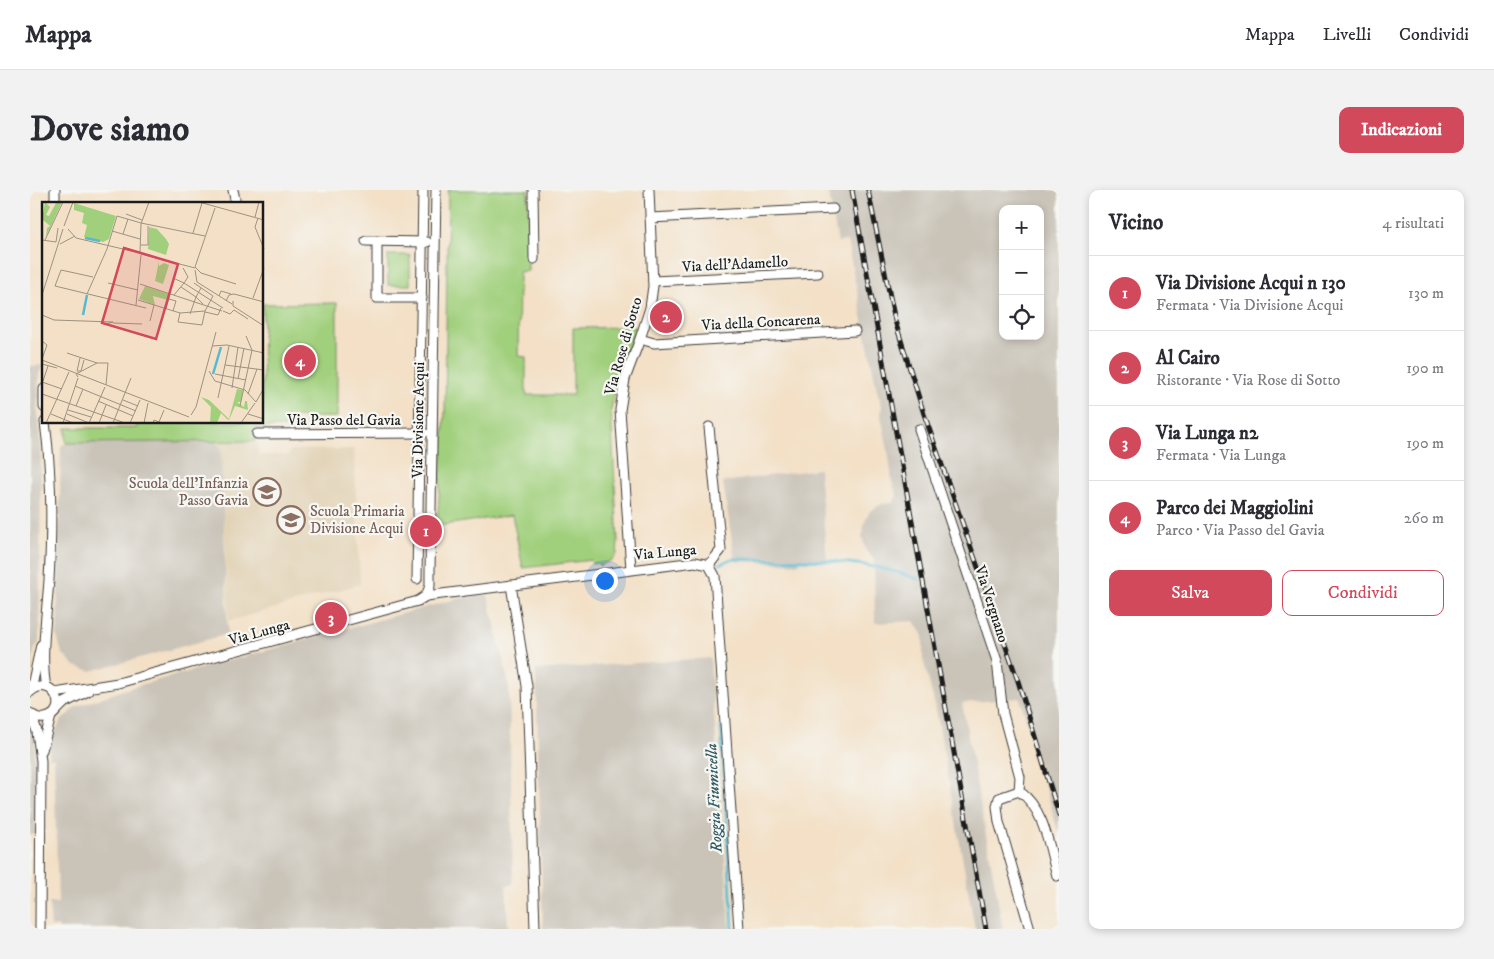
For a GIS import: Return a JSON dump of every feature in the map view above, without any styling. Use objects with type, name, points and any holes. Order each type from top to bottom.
[{"type":"street","name":"Via Divisione Acqui","points":[[417,579],[423,190]]},
{"type":"street","name":"Via Divisione Acqui","points":[[426,596],[430,586],[436,190]]},
{"type":"street","points":[[533,190],[534,259]]},
{"type":"street","name":"Via Rose di Sotto","points":[[631,569],[620,410],[625,379],[650,308],[653,281],[650,190]]},
{"type":"street","points":[[650,218],[833,209]]},
{"type":"street","points":[[366,241],[435,242]]},
{"type":"street","points":[[377,241],[377,298],[422,298]]},
{"type":"street","name":"Via dell'Adamello","points":[[653,281],[818,273]]},
{"type":"street","name":"Via della Concarena","points":[[640,339],[654,343],[855,331]]},
{"type":"street","points":[[45,424],[50,476],[50,563],[44,675],[46,687]]},
{"type":"street","name":"Via Lunga","points":[[55,693],[102,686],[360,618],[418,601],[426,596],[631,569],[695,562],[709,565],[721,550],[710,427]]},
{"type":"street","name":"Via Vergnano","points":[[919,429],[997,661],[1003,714],[1020,777],[1019,791]]},
{"type":"street","name":"Via Passo del Gavia","points":[[257,434],[432,433]]},
{"type":"street","points":[[709,565],[715,576],[739,929]]},
{"type":"street","points":[[511,584],[528,686],[535,929]]},
{"type":"street","points":[[31,691],[46,626]]},
{"type":"street","name":"Via Lunga","points":[[53,714],[76,697],[102,686]]},
{"type":"street","points":[[31,691],[36,688],[46,687],[55,693],[58,702],[41,761]]},
{"type":"street","points":[[31,714],[41,718],[53,714]]},
{"type":"street","points":[[31,714],[37,732],[41,761],[40,929]]},
{"type":"street","points":[[1030,929],[999,822],[997,806],[999,798],[1019,791],[1030,798],[1036,806],[1058,876]]},
{"type":"shaded area","points":[[828,190],[1059,190],[1059,834],[1020,698],[962,703],[1003,929],[975,929],[936,709],[923,659],[923,636],[914,621],[875,623],[874,559],[866,551],[862,537],[865,521],[870,511],[882,504],[893,503],[897,496],[892,482],[881,416],[882,406],[877,390],[847,241],[838,242]]},
{"type":"shaded area","points":[[42,365],[39,374],[37,415],[41,449],[39,642],[34,650],[30,682],[30,366]]},
{"type":"shaded area","name":"Scuola Primaria Divisione Acqui","points":[[257,441],[258,455],[289,455],[290,450],[354,449],[360,584],[229,621],[221,447],[216,442]]},
{"type":"shaded area","points":[[216,442],[221,447],[228,634],[91,671],[75,666],[62,653],[57,636],[61,446],[66,443]]},
{"type":"shaded area","points":[[819,469],[827,561],[801,560],[798,564],[735,561],[723,482]]},
{"type":"shaded area","points":[[488,595],[509,686],[513,884],[506,886],[508,929],[59,929],[58,926],[51,927],[49,903],[58,903],[54,758],[49,758],[50,743],[60,722],[75,707],[129,688],[456,599]]},
{"type":"shaded area","points":[[710,658],[730,929],[543,929],[536,670]]},
{"type":"shaded area","points":[[30,724],[35,735],[36,834],[30,835]]},
{"type":"green space","points":[[448,190],[528,190],[528,271],[519,272],[518,356],[526,357],[526,395],[573,395],[573,328],[636,327],[619,367],[611,410],[618,541],[617,554],[612,560],[599,566],[599,563],[592,564],[591,560],[523,568],[512,515],[437,526],[445,413]]},
{"type":"green space","points":[[388,255],[410,255],[410,285],[388,285]]},
{"type":"green space","points":[[337,303],[337,417],[286,417],[285,427],[255,428],[255,441],[66,443],[66,428],[137,428],[137,424],[264,424],[264,304]]},
{"type":"waterway","name":"Roggia Fiumicella","points":[[720,564],[731,559],[826,561],[872,566],[918,579]]},
{"type":"waterway","name":"Roggia Fiumicella","points":[[721,727],[733,929]]},
{"type":"railway","points":[[852,190],[986,929]]},
{"type":"railway","points":[[868,190],[895,321],[924,414],[1018,681],[1059,815]]},
{"type":"place","name":"Al Cairo","points":[[666,317]]},
{"type":"place","name":"Parco dei Maggiolini","points":[[300,361]]},
{"type":"place","name":"Scuola dell'Infanzia Passo Gavia","points":[[267,492]]},
{"type":"place","name":"Scuola Primaria Divisione Acqui","points":[[291,520]]},
{"type":"place","name":"Via Divisione Acqui n 130","points":[[426,531]]},
{"type":"place","name":"Via Lunga n2","points":[[331,618]]}]
